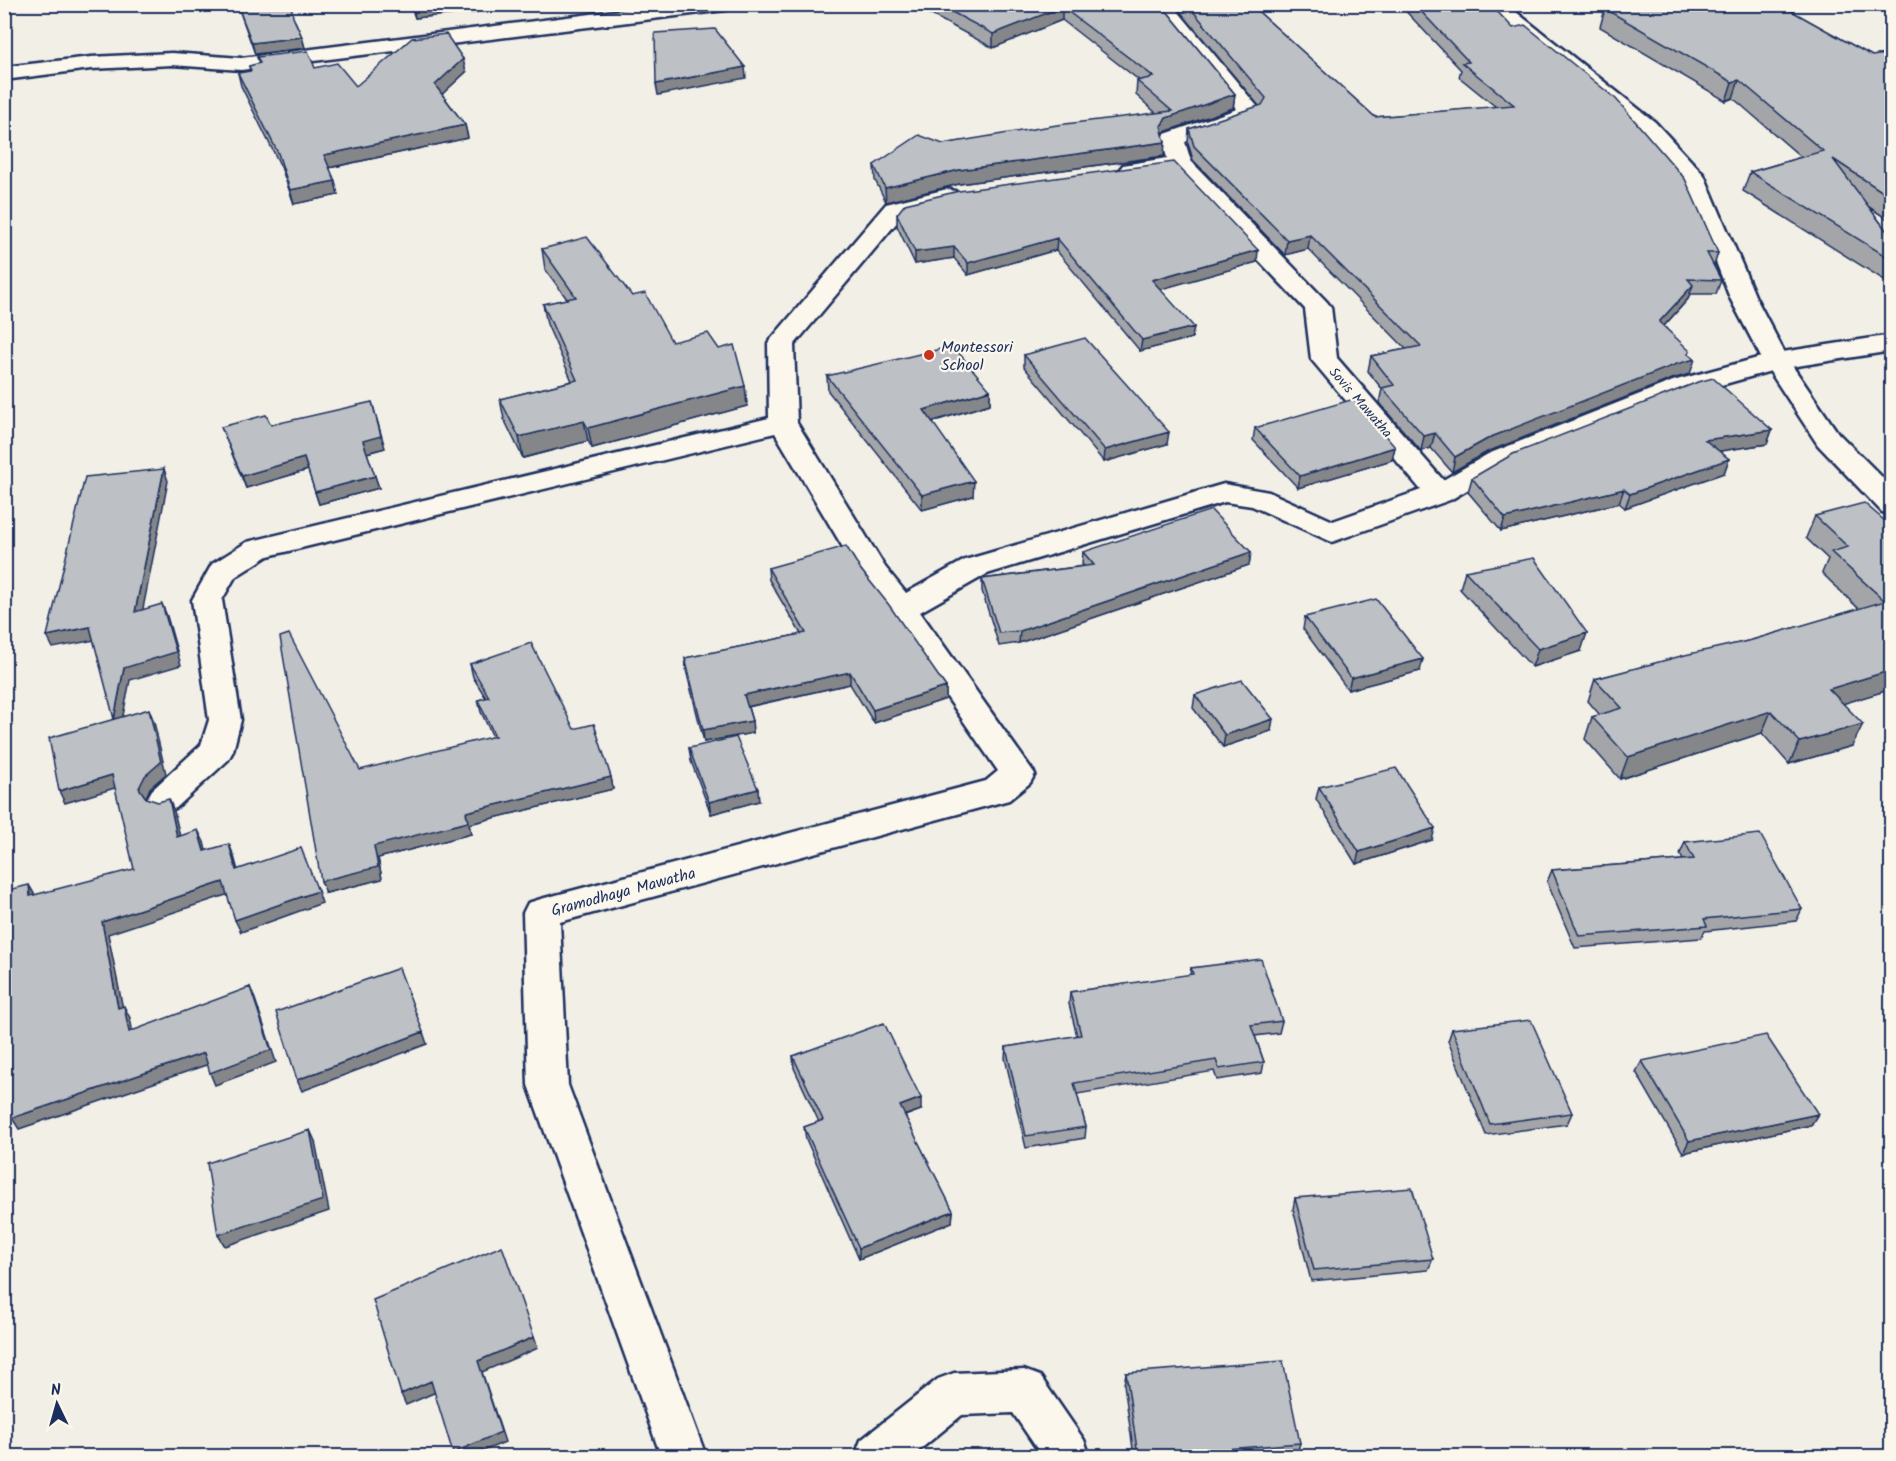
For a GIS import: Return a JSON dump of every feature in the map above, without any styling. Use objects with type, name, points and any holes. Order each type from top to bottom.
[{"type":"street","points":[[4,74],[91,63],[172,59],[241,64],[725,4]]},
{"type":"street","points":[[1110,172],[1180,163],[1173,139],[1251,111],[1161,4]]},
{"type":"street","points":[[1493,4],[1647,127],[1696,180],[1743,298],[1776,361],[1828,439],[1892,505]]},
{"type":"street","name":"Sovis Mawatha","points":[[1180,163],[1317,307],[1324,358],[1440,494]]},
{"type":"street","points":[[971,191],[895,209],[781,344],[783,423],[874,574],[902,609],[976,567],[1224,493],[1259,498],[1332,532],[1440,494],[1498,460],[1683,387],[1776,361],[1892,343]]},
{"type":"street","points":[[164,799],[216,751],[225,720],[207,600],[223,571],[258,549],[783,423]]},
{"type":"street","name":"Gramodhaya Mawatha","points":[[683,1456],[548,1085],[541,913],[997,791],[1018,774],[902,609]]},
{"type":"street","points":[[877,1456],[954,1395],[1024,1391],[1068,1456]]},
{"type":"building","points":[[237,4],[291,4],[293,17],[302,37],[252,43]]},
{"type":"building","points":[[412,4],[439,4],[413,7]]},
{"type":"building","points":[[937,4],[1161,4],[1235,94],[1166,118],[1161,126],[1165,142],[959,170],[885,188],[874,165],[919,135],[943,144],[1057,125],[1172,111],[1137,81],[1154,77],[1062,7],[993,34]]},
{"type":"building","points":[[1187,4],[1250,4],[1375,117],[1514,105],[1462,63],[1469,62],[1414,4],[1490,4],[1513,28],[1525,25],[1616,99],[1685,179],[1718,253],[1707,253],[1721,280],[1688,279],[1693,285],[1659,322],[1690,351],[1688,354],[1695,359],[1491,437],[1455,457],[1435,433],[1424,436],[1382,388],[1394,385],[1371,356],[1421,346],[1310,235],[1287,240],[1194,146],[1189,129],[1262,105],[1266,98]]},
{"type":"building","points":[[1640,4],[1779,4],[1872,56],[1892,53],[1892,198],[1833,159],[1892,238],[1892,260],[1750,172],[1823,151],[1739,80],[1732,82],[1605,9]]},
{"type":"building","points":[[715,29],[745,67],[656,84],[655,33]]},
{"type":"building","points":[[446,34],[463,59],[435,85],[465,125],[324,155],[335,181],[290,190],[278,153],[238,73],[251,71],[249,66],[260,63],[257,57],[308,51],[315,68],[337,63],[356,86],[412,38]]},
{"type":"building","points":[[1174,162],[1258,250],[1152,280],[1194,327],[1142,340],[1057,238],[968,263],[954,247],[915,252],[897,214],[905,204],[959,191]]},
{"type":"building","points":[[587,237],[632,296],[645,293],[672,342],[708,333],[719,349],[734,345],[745,386],[588,428],[584,421],[519,437],[500,399],[577,380],[543,304],[576,297],[542,249]]},
{"type":"building","points":[[1085,338],[1169,432],[1105,450],[1024,355]]},
{"type":"building","points":[[953,346],[990,390],[924,410],[974,481],[922,495],[827,376]]},
{"type":"building","points":[[1713,378],[1772,430],[1705,440],[1729,459],[1630,494],[1624,489],[1505,518],[1472,478],[1513,454]]},
{"type":"building","points":[[1354,399],[1395,447],[1300,476],[1255,428]]},
{"type":"building","points":[[372,402],[381,436],[363,441],[375,476],[315,492],[304,458],[242,476],[221,427],[266,415],[271,425]]},
{"type":"building","points":[[164,469],[135,612],[162,604],[176,652],[124,668],[114,719],[90,627],[47,636],[85,477]]},
{"type":"building","points":[[1864,503],[1892,527],[1892,670],[1829,689],[1863,724],[1800,742],[1771,711],[1628,757],[1592,717],[1622,708],[1595,679],[1752,640],[1885,601],[1831,552],[1848,547],[1815,516]]},
{"type":"building","points":[[1211,510],[1251,552],[1020,631],[999,633],[982,579],[1094,565],[1083,552]]},
{"type":"building","points":[[846,546],[946,687],[873,710],[850,672],[744,695],[752,721],[703,730],[685,658],[806,633],[768,568]]},
{"type":"building","points":[[1534,558],[1587,633],[1538,649],[1465,571]]},
{"type":"building","points":[[1376,599],[1423,659],[1351,678],[1305,617]]},
{"type":"building","points":[[289,634],[360,770],[495,736],[478,700],[489,697],[470,664],[531,643],[574,729],[594,724],[611,777],[466,812],[468,822],[374,846],[378,867],[321,881],[280,637]]},
{"type":"building","points":[[1242,680],[1273,719],[1225,735],[1195,695]]},
{"type":"building","points":[[149,709],[161,762],[145,776],[139,788],[146,798],[158,802],[169,799],[177,837],[198,830],[204,851],[229,844],[236,870],[301,848],[318,891],[235,920],[223,882],[102,922],[118,1008],[124,1006],[129,1032],[250,987],[271,1050],[210,1073],[204,1053],[12,1118],[4,1063],[4,891],[29,885],[30,896],[134,869],[112,775],[59,791],[49,738]]},
{"type":"building","points":[[736,737],[758,789],[709,802],[689,748]]},
{"type":"building","points":[[1396,768],[1435,828],[1359,852],[1319,787]]},
{"type":"building","points":[[1760,834],[1802,909],[1704,919],[1707,926],[1579,936],[1552,870],[1694,859],[1685,842]]},
{"type":"building","points":[[1261,959],[1282,1021],[1251,1025],[1264,1062],[1219,1069],[1216,1060],[1074,1083],[1086,1127],[1026,1136],[1006,1047],[1081,1035],[1070,992],[1193,974],[1191,968]]},
{"type":"building","points":[[399,968],[423,1032],[297,1080],[276,1012]]},
{"type":"building","points":[[1531,1020],[1572,1113],[1490,1124],[1452,1029]]},
{"type":"building","points":[[884,1023],[921,1098],[900,1106],[953,1211],[859,1248],[804,1127],[823,1120],[793,1056]]},
{"type":"building","points":[[1766,1035],[1818,1114],[1689,1141],[1642,1061]]},
{"type":"building","points":[[310,1130],[323,1200],[218,1235],[207,1163]]},
{"type":"building","points":[[1412,1188],[1433,1259],[1314,1270],[1295,1198]]},
{"type":"building","points":[[502,1246],[534,1337],[478,1361],[501,1432],[453,1453],[431,1381],[401,1394],[373,1300]]},
{"type":"building","points":[[1283,1361],[1300,1443],[1138,1456],[1126,1373]]},
{"type":"place","name":"Montessori School","points":[[929,355]]}]
